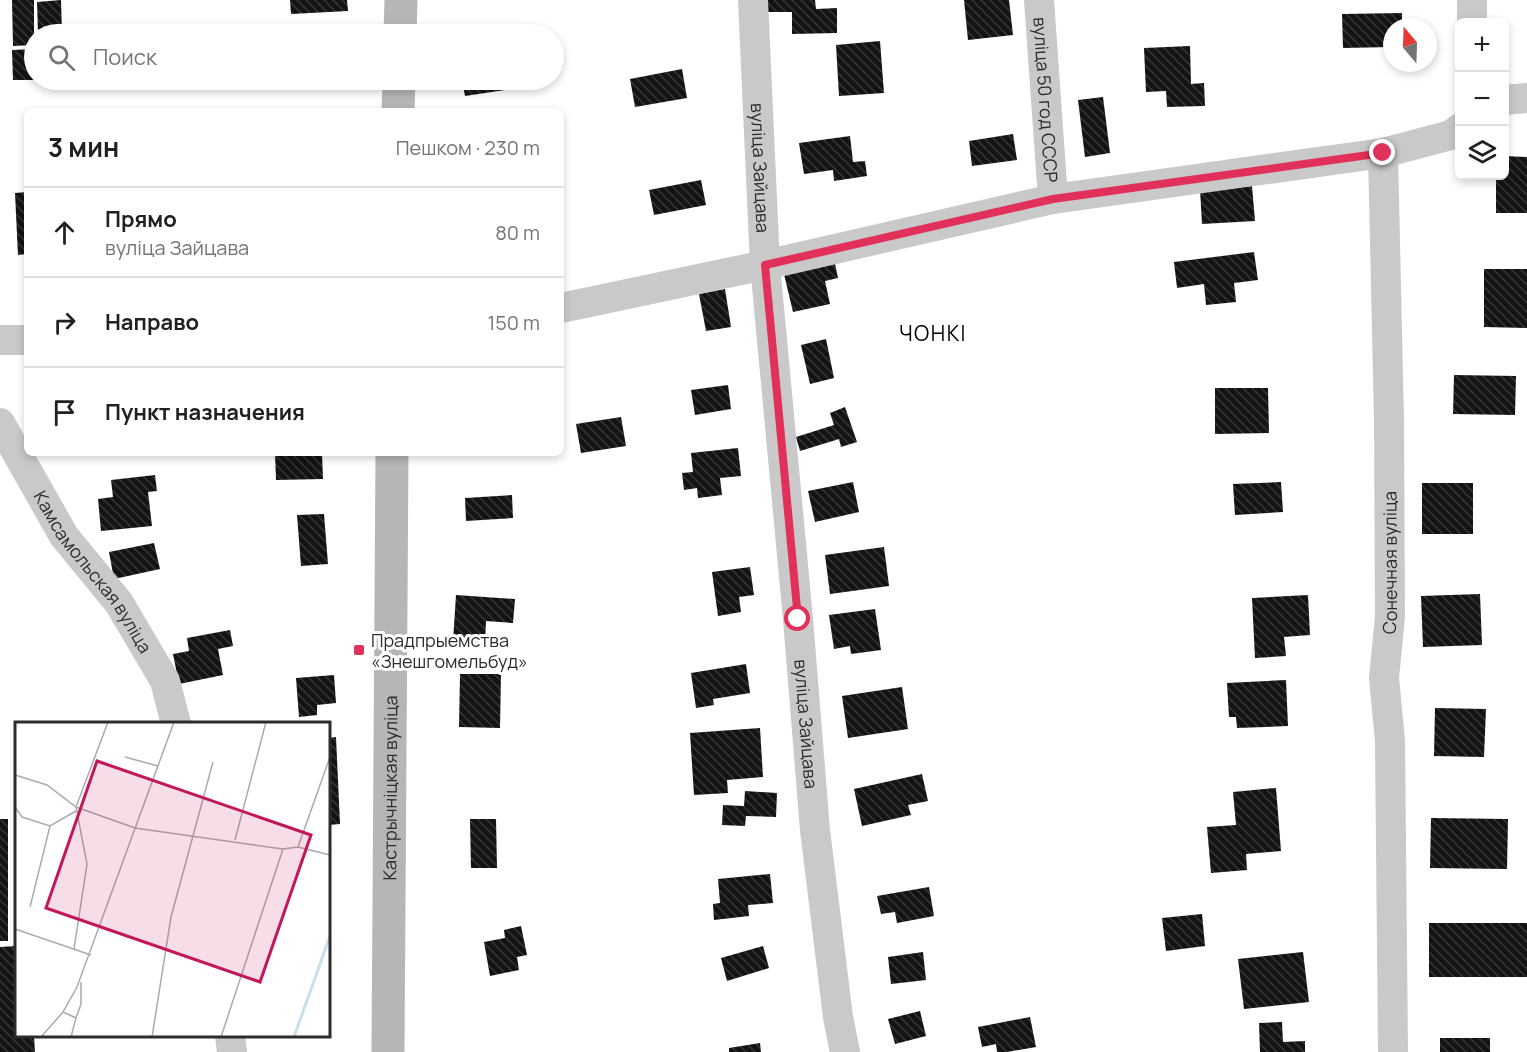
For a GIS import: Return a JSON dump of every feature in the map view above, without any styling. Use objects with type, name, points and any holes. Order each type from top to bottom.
[{"type":"street","points":[[400,24],[401,0]]},
{"type":"street","name":"вуліца Зайцава","points":[[753,0],[765,265],[815,830],[838,1017],[845,1052]]},
{"type":"street","name":"вуліца 50 год СССР","points":[[1039,0],[1053,199]]},
{"type":"street","points":[[1472,0],[1472,18]]},
{"type":"street","points":[[398,108],[399,90]]},
{"type":"street","points":[[1509,100],[1527,98]]},
{"type":"street","points":[[564,307],[765,265],[1053,199],[1383,153],[1451,135],[1455,132]]},
{"type":"street","name":"Сонечная вуліца","points":[[1383,153],[1389,410],[1390,593],[1384,678],[1390,741],[1394,1052]]},
{"type":"street","points":[[0,340],[24,340]]},
{"type":"street","name":"Камсамольская вуліца","points":[[0,423],[64,536],[119,603],[165,681],[176,722]]},
{"type":"street","name":"Кастрычніцкая вуліца","points":[[388,1052],[392,456]]},
{"type":"street","points":[[230,1037],[232,1052]]},
{"type":"building","points":[[12,0],[34,0],[34,24],[24,24],[24,45],[13,46]]},
{"type":"building","points":[[61,0],[62,24],[38,24],[37,2]]},
{"type":"building","points":[[290,0],[347,0],[348,11],[291,14]]},
{"type":"building","points":[[768,0],[815,0],[816,9],[837,8],[837,33],[792,34],[792,12],[768,12]]},
{"type":"building","points":[[964,0],[1009,0],[1013,35],[968,40]]},
{"type":"building","points":[[1402,13],[1402,18],[1383,18],[1383,47],[1343,48],[1342,14]]},
{"type":"building","points":[[880,41],[884,93],[839,96],[836,45]]},
{"type":"building","points":[[1190,46],[1191,84],[1204,83],[1205,106],[1167,107],[1166,91],[1146,92],[1144,48]]},
{"type":"building","points":[[24,49],[24,80],[13,80],[12,50]]},
{"type":"building","points":[[682,69],[687,98],[635,107],[630,79]]},
{"type":"building","points":[[464,90],[504,90],[465,96]]},
{"type":"building","points":[[1103,97],[1110,153],[1085,157],[1078,100]]},
{"type":"building","points":[[1013,134],[1017,160],[972,166],[969,141]]},
{"type":"building","points":[[850,136],[853,162],[865,161],[867,176],[834,181],[833,170],[804,174],[799,143]]},
{"type":"building","points":[[1509,156],[1527,157],[1527,213],[1496,213],[1496,180],[1509,180]]},
{"type":"building","points":[[701,180],[706,205],[654,215],[649,190]]},
{"type":"building","points":[[1252,186],[1255,221],[1202,224],[1200,189]]},
{"type":"building","points":[[24,192],[24,254],[18,255],[15,193]]},
{"type":"building","points":[[1254,252],[1258,280],[1234,283],[1236,302],[1206,305],[1204,284],[1177,288],[1174,262]]},
{"type":"building","points":[[834,259],[838,278],[825,281],[830,304],[793,312],[783,270]]},
{"type":"building","points":[[1484,269],[1527,269],[1527,328],[1484,327]]},
{"type":"building","points":[[725,289],[731,327],[706,331],[699,294]]},
{"type":"building","points":[[826,339],[834,378],[810,384],[801,345]]},
{"type":"building","points":[[1454,375],[1516,376],[1515,415],[1453,414]]},
{"type":"building","points":[[728,385],[731,409],[695,415],[691,390]]},
{"type":"building","points":[[1215,388],[1268,388],[1269,433],[1215,434]]},
{"type":"building","points":[[845,407],[857,442],[841,447],[839,439],[800,451],[796,437],[834,425],[830,413]]},
{"type":"building","points":[[621,417],[626,446],[581,453],[576,424]]},
{"type":"building","points":[[738,448],[741,476],[720,478],[722,495],[698,498],[697,488],[684,490],[682,473],[693,472],[691,453]]},
{"type":"building","points":[[275,456],[322,456],[323,479],[276,480]]},
{"type":"building","points":[[155,475],[157,491],[148,492],[152,526],[101,531],[98,499],[113,497],[111,480]]},
{"type":"building","points":[[853,482],[859,512],[815,522],[808,491]]},
{"type":"building","points":[[1281,482],[1283,512],[1235,515],[1233,484]]},
{"type":"building","points":[[1422,483],[1473,483],[1473,534],[1422,534]]},
{"type":"building","points":[[512,495],[513,518],[466,521],[465,498]]},
{"type":"building","points":[[324,514],[328,564],[301,566],[297,515]]},
{"type":"building","points":[[154,543],[160,569],[114,579],[109,552]]},
{"type":"building","points":[[884,547],[889,586],[830,594],[825,555]]},
{"type":"building","points":[[750,567],[754,595],[739,597],[741,612],[718,616],[712,572]]},
{"type":"building","points":[[1480,594],[1482,645],[1423,647],[1421,596]]},
{"type":"building","points":[[456,595],[515,599],[513,623],[486,621],[485,643],[453,641]]},
{"type":"building","points":[[1308,595],[1310,635],[1284,637],[1286,656],[1255,658],[1252,598]]},
{"type":"building","points":[[875,609],[881,650],[851,654],[850,646],[834,649],[829,615]]},
{"type":"building","points":[[230,630],[233,646],[218,649],[223,675],[179,684],[173,654],[189,651],[187,638]]},
{"type":"building","points":[[746,664],[750,693],[713,699],[714,705],[696,708],[691,673]]},
{"type":"building","points":[[460,674],[501,674],[500,728],[459,727]]},
{"type":"building","points":[[334,675],[336,703],[317,705],[317,715],[299,717],[296,678]]},
{"type":"building","points":[[1286,680],[1288,726],[1237,728],[1236,717],[1229,717],[1227,683]]},
{"type":"building","points":[[902,687],[908,729],[848,738],[842,696]]},
{"type":"building","points":[[1435,708],[1486,709],[1484,757],[1434,756]]},
{"type":"building","points":[[760,728],[763,777],[727,780],[728,793],[694,795],[690,733]]},
{"type":"building","points":[[336,737],[340,824],[330,825],[330,738]]},
{"type":"building","points":[[922,774],[928,801],[908,805],[911,815],[862,826],[854,789]]},
{"type":"building","points":[[1276,788],[1281,851],[1246,854],[1247,870],[1211,873],[1207,827],[1236,825],[1233,792]]},
{"type":"building","points":[[745,791],[777,793],[776,817],[746,816],[745,826],[722,825],[723,805],[744,806]]},
{"type":"building","points":[[1431,818],[1508,819],[1507,869],[1430,868]]},
{"type":"building","points":[[0,819],[8,819],[8,941],[0,941]]},
{"type":"building","points":[[470,819],[496,819],[497,868],[471,868]]},
{"type":"building","points":[[770,874],[773,903],[748,905],[749,916],[714,920],[713,904],[720,903],[718,879]]},
{"type":"building","points":[[929,887],[934,916],[897,923],[895,912],[881,914],[877,896]]},
{"type":"building","points":[[1202,914],[1205,946],[1166,951],[1162,918]]},
{"type":"building","points":[[1429,923],[1527,923],[1527,977],[1429,977]]},
{"type":"building","points":[[521,926],[527,955],[517,957],[519,970],[490,976],[484,942],[505,938],[504,930]]},
{"type":"building","points":[[15,946],[15,1037],[34,1037],[35,1052],[0,1052],[0,947]]},
{"type":"building","points":[[763,946],[769,968],[727,981],[721,958]]},
{"type":"building","points":[[923,952],[926,980],[891,984],[888,957]]},
{"type":"building","points":[[1303,952],[1309,1002],[1244,1009],[1238,959]]},
{"type":"building","points":[[920,1011],[926,1036],[895,1044],[888,1019]]},
{"type":"building","points":[[1030,1017],[1036,1047],[997,1052],[996,1044],[982,1047],[978,1027]]},
{"type":"building","points":[[1282,1022],[1283,1042],[1305,1041],[1305,1052],[1260,1052],[1259,1023]]},
{"type":"building","points":[[1440,1038],[1490,1038],[1490,1052],[1440,1052]]},
{"type":"building","points":[[760,1043],[761,1052],[729,1052],[729,1048]]},
{"type":"place","name":"Прадпрыемства «Знешгомельбуд»","points":[[359,650]]},
{"type":"district","name":"ЧОНКІ","points":[[933,333]]},
{"type":"route","points":[[798,619],[765,265],[1053,199],[1383,153]]}]
